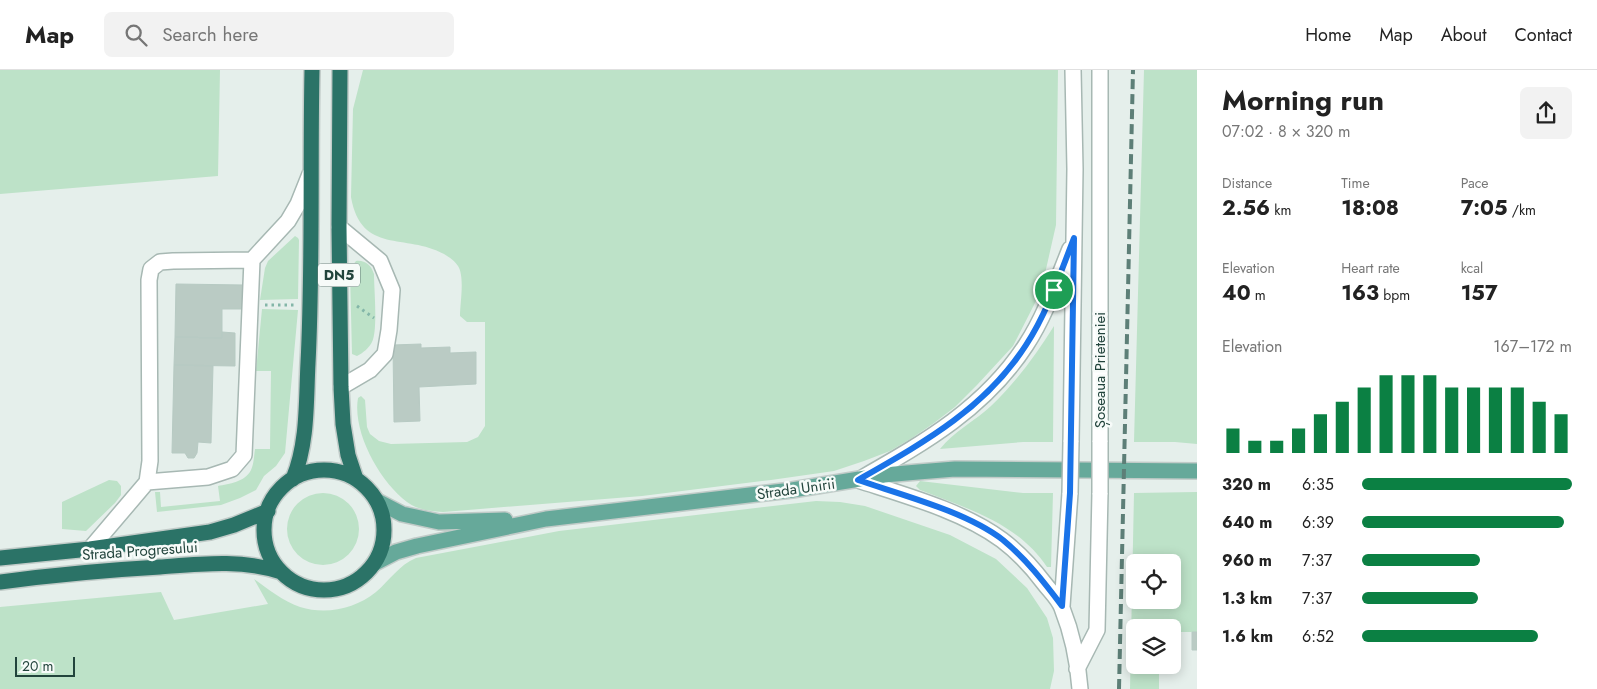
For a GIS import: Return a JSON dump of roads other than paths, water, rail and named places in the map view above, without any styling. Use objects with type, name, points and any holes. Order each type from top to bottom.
[{"type":"highway","name":"DN5","points":[[294,479],[301,456],[306,410],[311,304],[310,174],[312,70]]},
{"type":"highway","name":"DN5","points":[[340,72],[341,387],[343,424],[348,455],[356,479]]},
{"type":"highway","name":"DN5","points":[[328,470],[356,479],[377,500],[383,517],[384,536],[375,563],[358,580],[342,588],[330,590],[306,587],[290,580],[281,572],[266,546],[265,528],[268,511],[273,500],[280,490],[294,479],[310,472],[328,470]]},
{"type":"highway","name":"Strada Progresului","points":[[0,558],[210,532],[234,526],[268,511]]},
{"type":"highway","name":"Strada Progresului","points":[[0,582],[94,571],[192,564],[253,564],[281,572]]},
{"type":"main road","name":"Strada Unirii","points":[[375,563],[396,552],[416,546],[546,519],[792,490],[884,475],[955,469],[1197,471]]},
{"type":"main road","name":"Strada Unirii","points":[[377,500],[402,514],[439,522],[546,519]]},
{"type":"lane","points":[[1073,70],[1075,168],[1070,493],[1062,606],[1078,665],[1080,689]]},
{"type":"lane","name":"Șoseaua Prieteniei","points":[[1070,689],[1078,665],[1096,630],[1100,493],[1100,70]]},
{"type":"lane","points":[[1073,104],[1099,102]]},
{"type":"lane","points":[[147,482],[208,477],[232,469],[244,455],[252,260],[288,221],[298,204],[310,174]]},
{"type":"lane","points":[[339,227],[380,261],[392,290],[385,354],[370,370],[341,387]]},
{"type":"lane","points":[[858,480],[945,428],[964,414],[1011,366],[1039,322],[1054,290],[1074,238]]},
{"type":"lane","points":[[90,548],[147,482],[150,461],[149,280],[151,269],[160,262],[173,260],[252,260]]},
{"type":"lane","points":[[858,480],[943,509],[990,532],[1022,557],[1062,606]]},
{"type":"railway","points":[[1119,689],[1133,70]]}]
